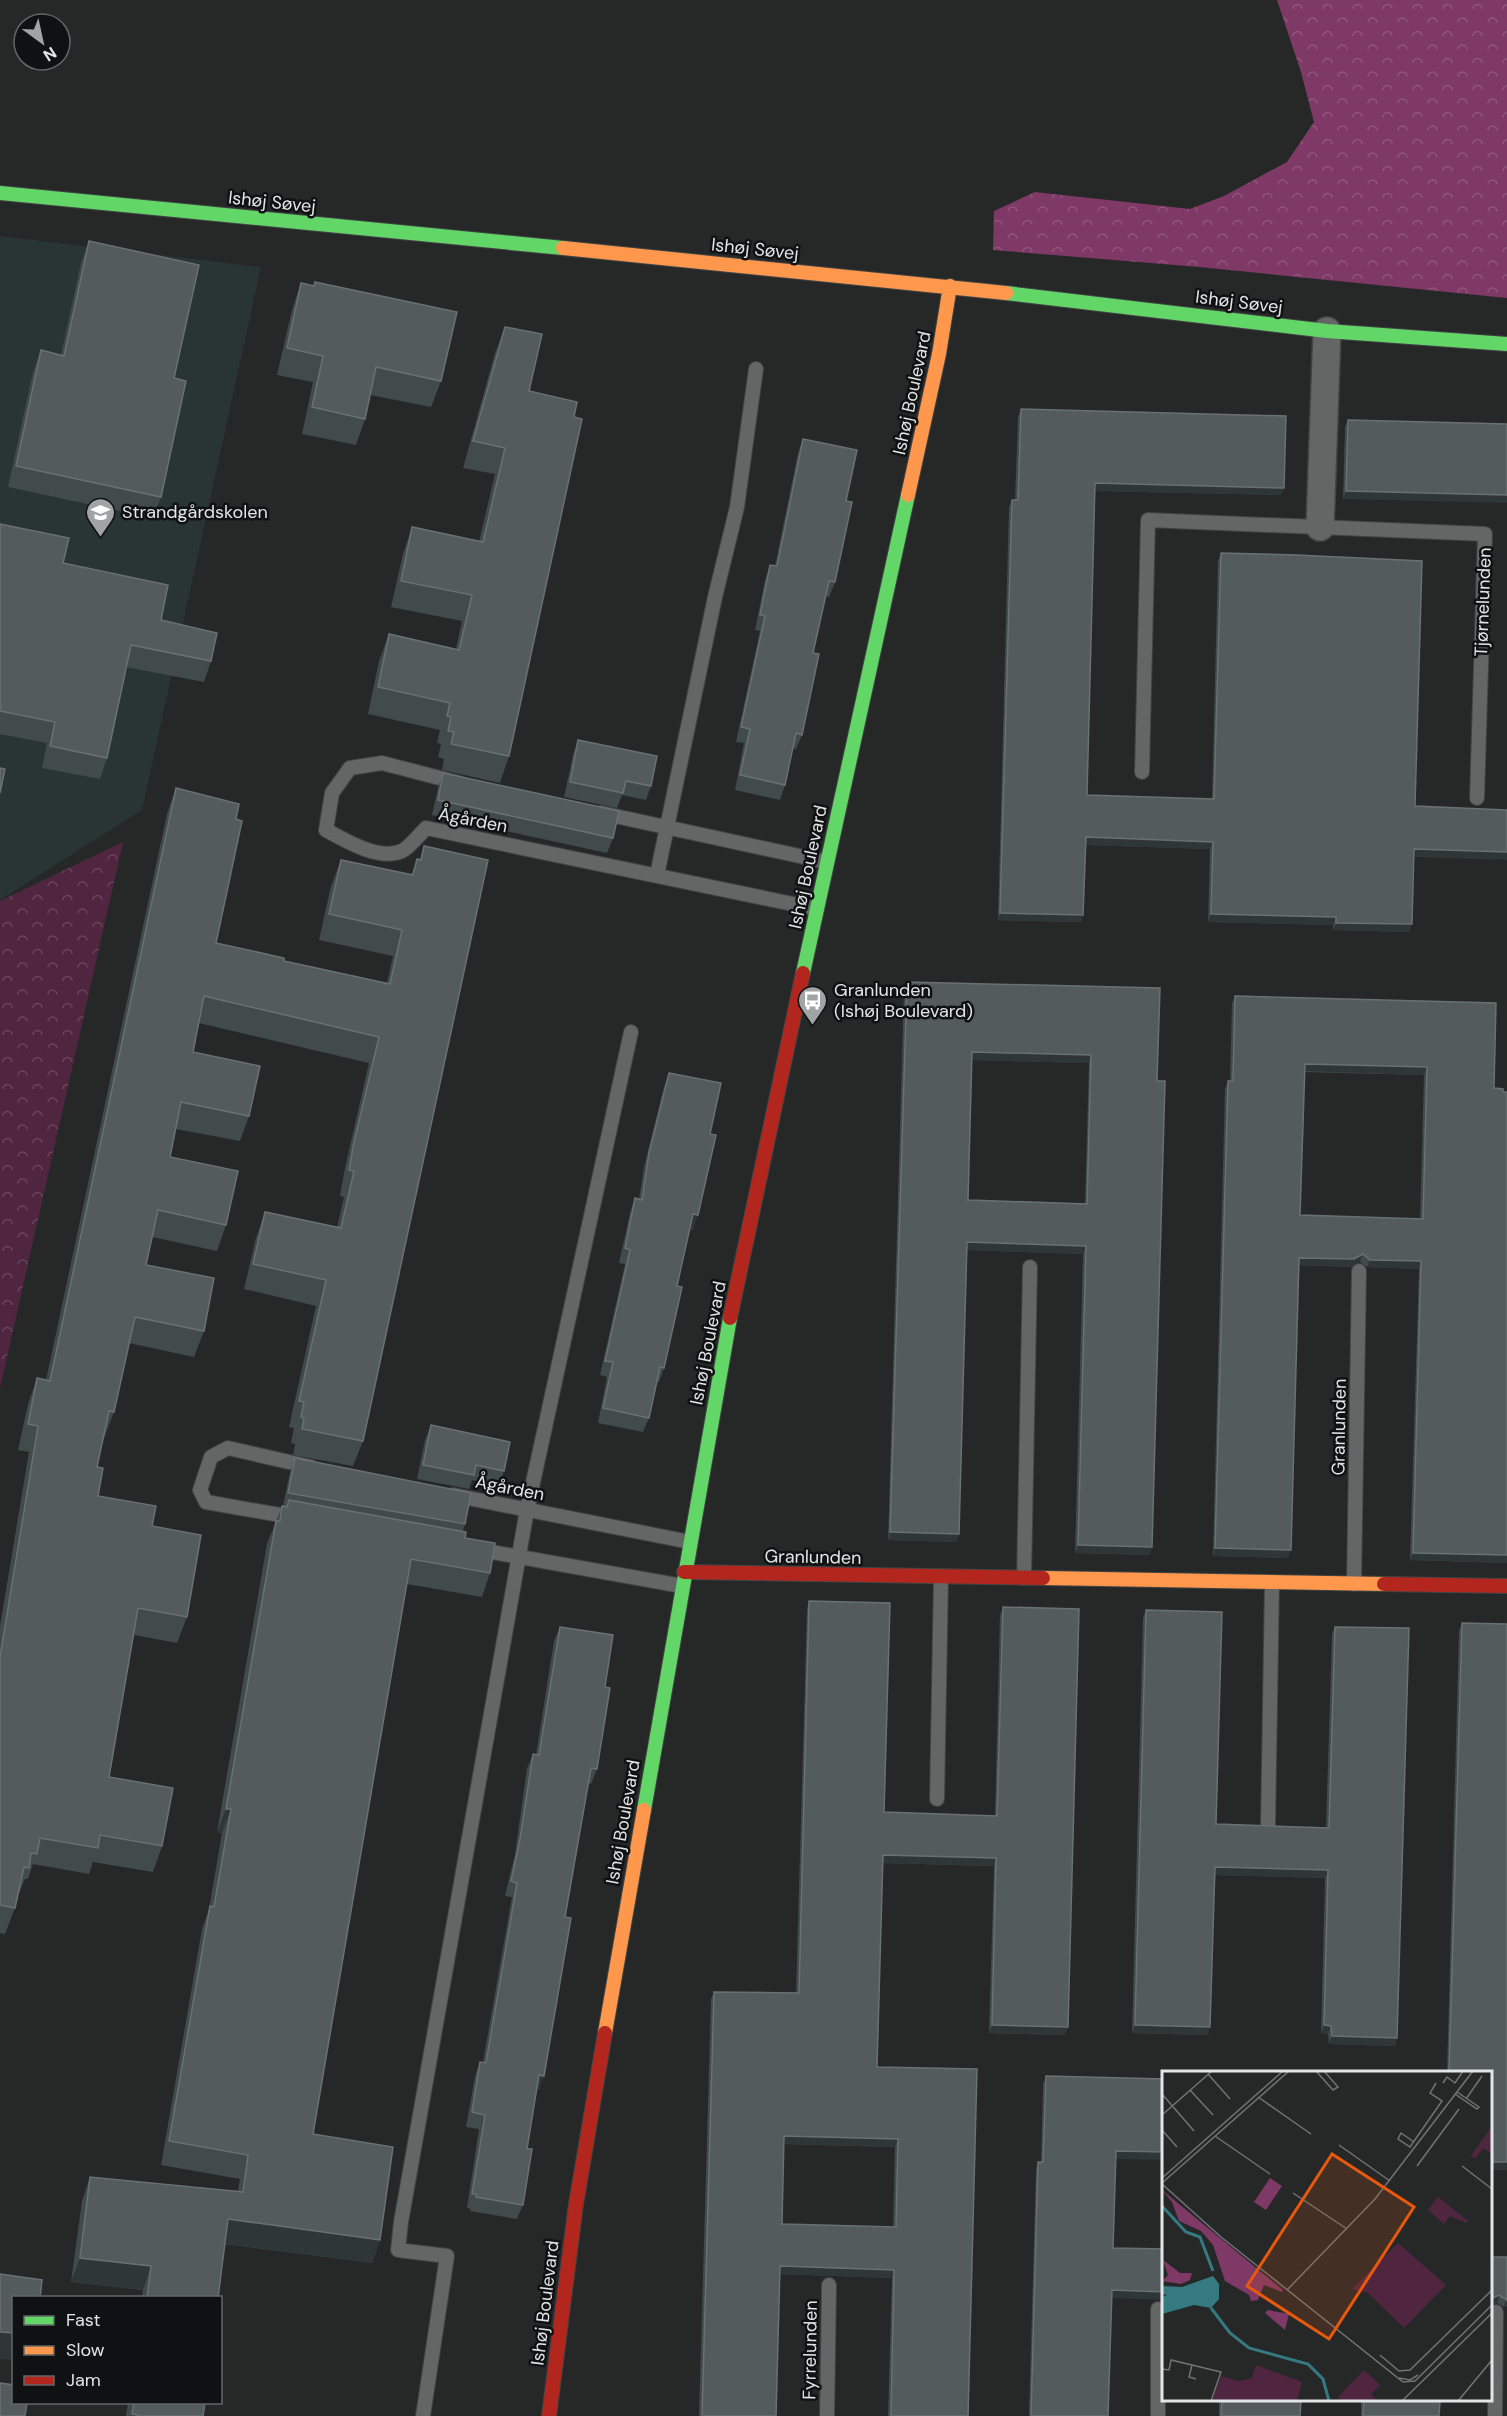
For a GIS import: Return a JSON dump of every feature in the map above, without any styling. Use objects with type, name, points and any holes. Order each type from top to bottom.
[{"type":"street","name":"Ishøj Søvej","points":[[0,193],[950,286],[1327,331],[1507,344]]},
{"type":"street","name":"Ishøj Boulevard","points":[[549,2416],[576,2204],[720,1368],[827,862],[939,354],[950,286]]},
{"type":"street","points":[[1320,527],[1327,331]]},
{"type":"street","name":"Granlunden","points":[[683,1579],[941,1577],[1507,1586]]},
{"type":"lane","points":[[657,875],[715,597],[737,507],[756,369]]},
{"type":"lane","name":"Tjørnelunden","points":[[1142,772],[1148,520],[1485,534],[1477,798]]},
{"type":"lane","name":"Ågården","points":[[477,787],[382,763],[350,768],[332,793],[326,830],[342,839],[385,855],[402,851],[426,828],[817,909]]},
{"type":"lane","points":[[588,811],[827,862]]},
{"type":"lane","points":[[423,2416],[447,2256],[398,2250],[527,1510],[631,1032]]},
{"type":"lane","points":[[1024,1578],[1030,1266]]},
{"type":"lane","name":"Granlunden","points":[[1354,1584],[1359,1271]]},
{"type":"lane","points":[[312,1520],[206,1502],[200,1490],[211,1456],[228,1448],[323,1470]]},
{"type":"lane","name":"Ågården","points":[[437,1492],[690,1542]]},
{"type":"lane","points":[[460,1547],[683,1579]]},
{"type":"lane","points":[[936,1799],[941,1577]]},
{"type":"lane","points":[[1268,1826],[1272,1582]]},
{"type":"lane","name":"Fyrrelunden","points":[[827,2416],[829,2285]]},
{"type":"lane","points":[[1158,2309],[1158,2416]]},
{"type":"lane","points":[[1495,2416],[1496,2312]]},
{"type":"shaded area","name":"Strandgårdskolen","points":[[0,236],[261,267],[142,810],[0,900]]},
{"type":"green space","points":[[1277,0],[1507,0],[1507,298],[1199,267],[993,250],[994,211],[1035,192],[1190,209],[1224,196],[1287,162],[1314,122],[1301,72]]},
{"type":"green space","points":[[123,842],[0,1388],[0,901]]},
{"type":"building","points":[[89,241],[199,265],[174,378],[186,381],[161,497],[16,466],[41,350],[64,356]]},
{"type":"building","points":[[315,282],[457,312],[441,381],[376,367],[365,419],[312,407],[323,356],[287,348],[301,283],[314,286]]},
{"type":"building","points":[[505,327],[542,334],[529,391],[577,402],[574,417],[582,419],[509,756],[451,744],[454,732],[448,731],[451,717],[447,716],[450,703],[378,687],[389,634],[459,650],[472,595],[401,581],[412,527],[483,542],[505,448],[473,441]]},
{"type":"building","points":[[1021,409],[1286,416],[1284,488],[1095,483],[1087,795],[1214,799],[1221,553],[1422,561],[1415,806],[1507,810],[1507,852],[1414,849],[1412,924],[1336,923],[1336,917],[1211,914],[1213,842],[1086,837],[1083,915],[1000,913],[1012,500],[1018,500]]},
{"type":"building","points":[[1348,420],[1507,424],[1507,495],[1346,491]]},
{"type":"building","points":[[803,439],[857,450],[846,501],[852,502],[835,582],[829,581],[813,653],[819,654],[802,735],[796,733],[785,785],[740,775],[750,729],[741,727],[765,616],[760,615],[770,565],[777,566]]},
{"type":"building","points":[[0,524],[69,538],[63,563],[168,585],[161,620],[217,633],[211,661],[131,645],[107,758],[50,746],[55,722],[0,711]]},
{"type":"building","points":[[578,740],[657,756],[651,786],[626,781],[623,793],[570,782]]},
{"type":"building","points":[[0,768],[5,769],[0,793]]},
{"type":"building","points":[[443,773],[619,811],[613,838],[438,800]]},
{"type":"building","points":[[176,788],[239,804],[236,819],[242,821],[216,943],[284,958],[284,961],[390,984],[402,930],[329,914],[341,860],[413,875],[417,859],[421,860],[424,846],[488,860],[363,1441],[302,1429],[304,1418],[301,1417],[304,1402],[299,1401],[326,1280],[253,1264],[265,1212],[341,1228],[354,1171],[349,1170],[354,1142],[379,1037],[204,996],[193,1052],[260,1066],[249,1116],[181,1102],[170,1157],[238,1171],[226,1225],[158,1210],[146,1265],[214,1278],[204,1331],[135,1317],[114,1412],[109,1411],[97,1467],[103,1468],[98,1496],[156,1506],[152,1526],[201,1535],[187,1617],[138,1608],[109,1777],[173,1788],[162,1846],[100,1835],[98,1848],[40,1838],[37,1854],[31,1853],[29,1868],[24,1867],[15,1908],[0,1905],[0,1657],[38,1426],[28,1424],[37,1378],[50,1381]]},
{"type":"building","points":[[907,982],[1160,988],[1157,1081],[1165,1081],[1152,1547],[1078,1545],[1086,1246],[967,1242],[959,1534],[890,1532]],"holes":[[[972,1052],[1091,1055],[1087,1204],[968,1200]]]},
{"type":"building","points":[[1235,996],[1496,1003],[1494,1088],[1507,1092],[1507,1555],[1413,1553],[1421,1261],[1370,1260],[1363,1254],[1354,1259],[1299,1258],[1291,1550],[1215,1548],[1228,1081],[1233,1081]],"holes":[[[1305,1064],[1427,1067],[1423,1219],[1300,1215]]]},
{"type":"building","points":[[669,1073],[721,1083],[710,1134],[716,1135],[698,1215],[693,1214],[677,1286],[682,1287],[664,1368],[660,1367],[649,1418],[603,1408],[613,1362],[605,1361],[630,1250],[625,1248],[635,1198],[642,1200],[649,1153]]},
{"type":"building","points":[[431,1425],[510,1442],[504,1471],[476,1465],[474,1475],[423,1465]]},
{"type":"building","points":[[295,1458],[471,1493],[465,1524],[288,1493]]},
{"type":"building","points":[[289,1500],[466,1532],[465,1538],[495,1543],[490,1573],[411,1559],[313,2134],[393,2147],[380,2240],[228,2219],[218,2296],[147,2296],[151,2266],[80,2258],[90,2177],[243,2192],[248,2155],[169,2141],[210,1906],[214,1907],[231,1809],[226,1809],[276,1521],[280,1521],[282,1506],[287,1507]]},
{"type":"building","points":[[809,1601],[890,1603],[884,1812],[997,1816],[1003,1607],[1079,1609],[1068,2027],[992,2025],[996,1858],[883,1855],[877,2067],[977,2069],[968,2416],[891,2416],[894,2270],[780,2266],[776,2416],[702,2416],[714,1992],[799,1993]],"holes":[[[784,2136],[898,2139],[896,2227],[782,2224]]]},
{"type":"building","points":[[1146,1610],[1222,1612],[1216,1824],[1329,1828],[1335,1627],[1409,1628],[1397,2038],[1332,2036],[1331,2026],[1324,2025],[1328,1870],[1215,1867],[1210,2027],[1135,2025]]},
{"type":"building","points":[[1462,1623],[1507,1624],[1507,2162],[1492,2162],[1492,2071],[1449,2071]]},
{"type":"building","points":[[560,1627],[613,1635],[605,1687],[610,1688],[597,1769],[591,1768],[565,1917],[571,1918],[544,2076],[539,2075],[527,2149],[532,2149],[523,2205],[476,2197],[476,2194],[472,2194],[485,2115],[472,2112],[480,2062],[486,2063],[517,1883],[511,1881],[533,1754],[539,1755]]},
{"type":"building","points":[[1046,2076],[1162,2079],[1162,2152],[1116,2151],[1113,2248],[1162,2249],[1162,2292],[1112,2290],[1108,2416],[1031,2416],[1038,2162],[1043,2162]]},
{"type":"building","points":[[1492,2257],[1507,2257],[1507,2300],[1499,2295],[1492,2298]]},
{"type":"building","points":[[0,2274],[42,2280],[40,2296],[12,2296],[12,2333],[0,2332]]},
{"type":"building","points":[[0,2383],[12,2385],[12,2404],[27,2404],[25,2416],[0,2416]]},
{"type":"building","points":[[1222,2401],[1301,2401],[1300,2416],[1221,2416]]},
{"type":"building","points":[[1364,2401],[1440,2401],[1439,2416],[1363,2416]]},
{"type":"building","points":[[134,2404],[205,2404],[203,2416],[138,2416],[132,2414]]},
{"type":"traffic: fast","points":[[0,193],[563,248]]},
{"type":"traffic: fast","points":[[1006,293],[1327,331],[1507,344]]},
{"type":"traffic: fast","points":[[803,973],[908,495]]},
{"type":"traffic: fast","points":[[644,1810],[730,1318]]},
{"type":"traffic: slow","points":[[563,248],[1006,293]]},
{"type":"traffic: slow","points":[[908,495],[939,354],[950,286]]},
{"type":"traffic: slow","points":[[1043,1578],[1384,1584]]},
{"type":"traffic: slow","points":[[605,2033],[644,1810]]},
{"type":"traffic: jam","points":[[730,1318],[803,973]]},
{"type":"traffic: jam","points":[[684,1572],[1043,1578]]},
{"type":"traffic: jam","points":[[1384,1584],[1507,1586]]},
{"type":"traffic: jam","points":[[549,2416],[576,2204],[605,2033]]},
{"type":"place","name":"Strandgårdskolen","points":[[101,538]]},
{"type":"place","name":"Granlunden (Ishøj Boulevard)","points":[[813,1026]]}]
